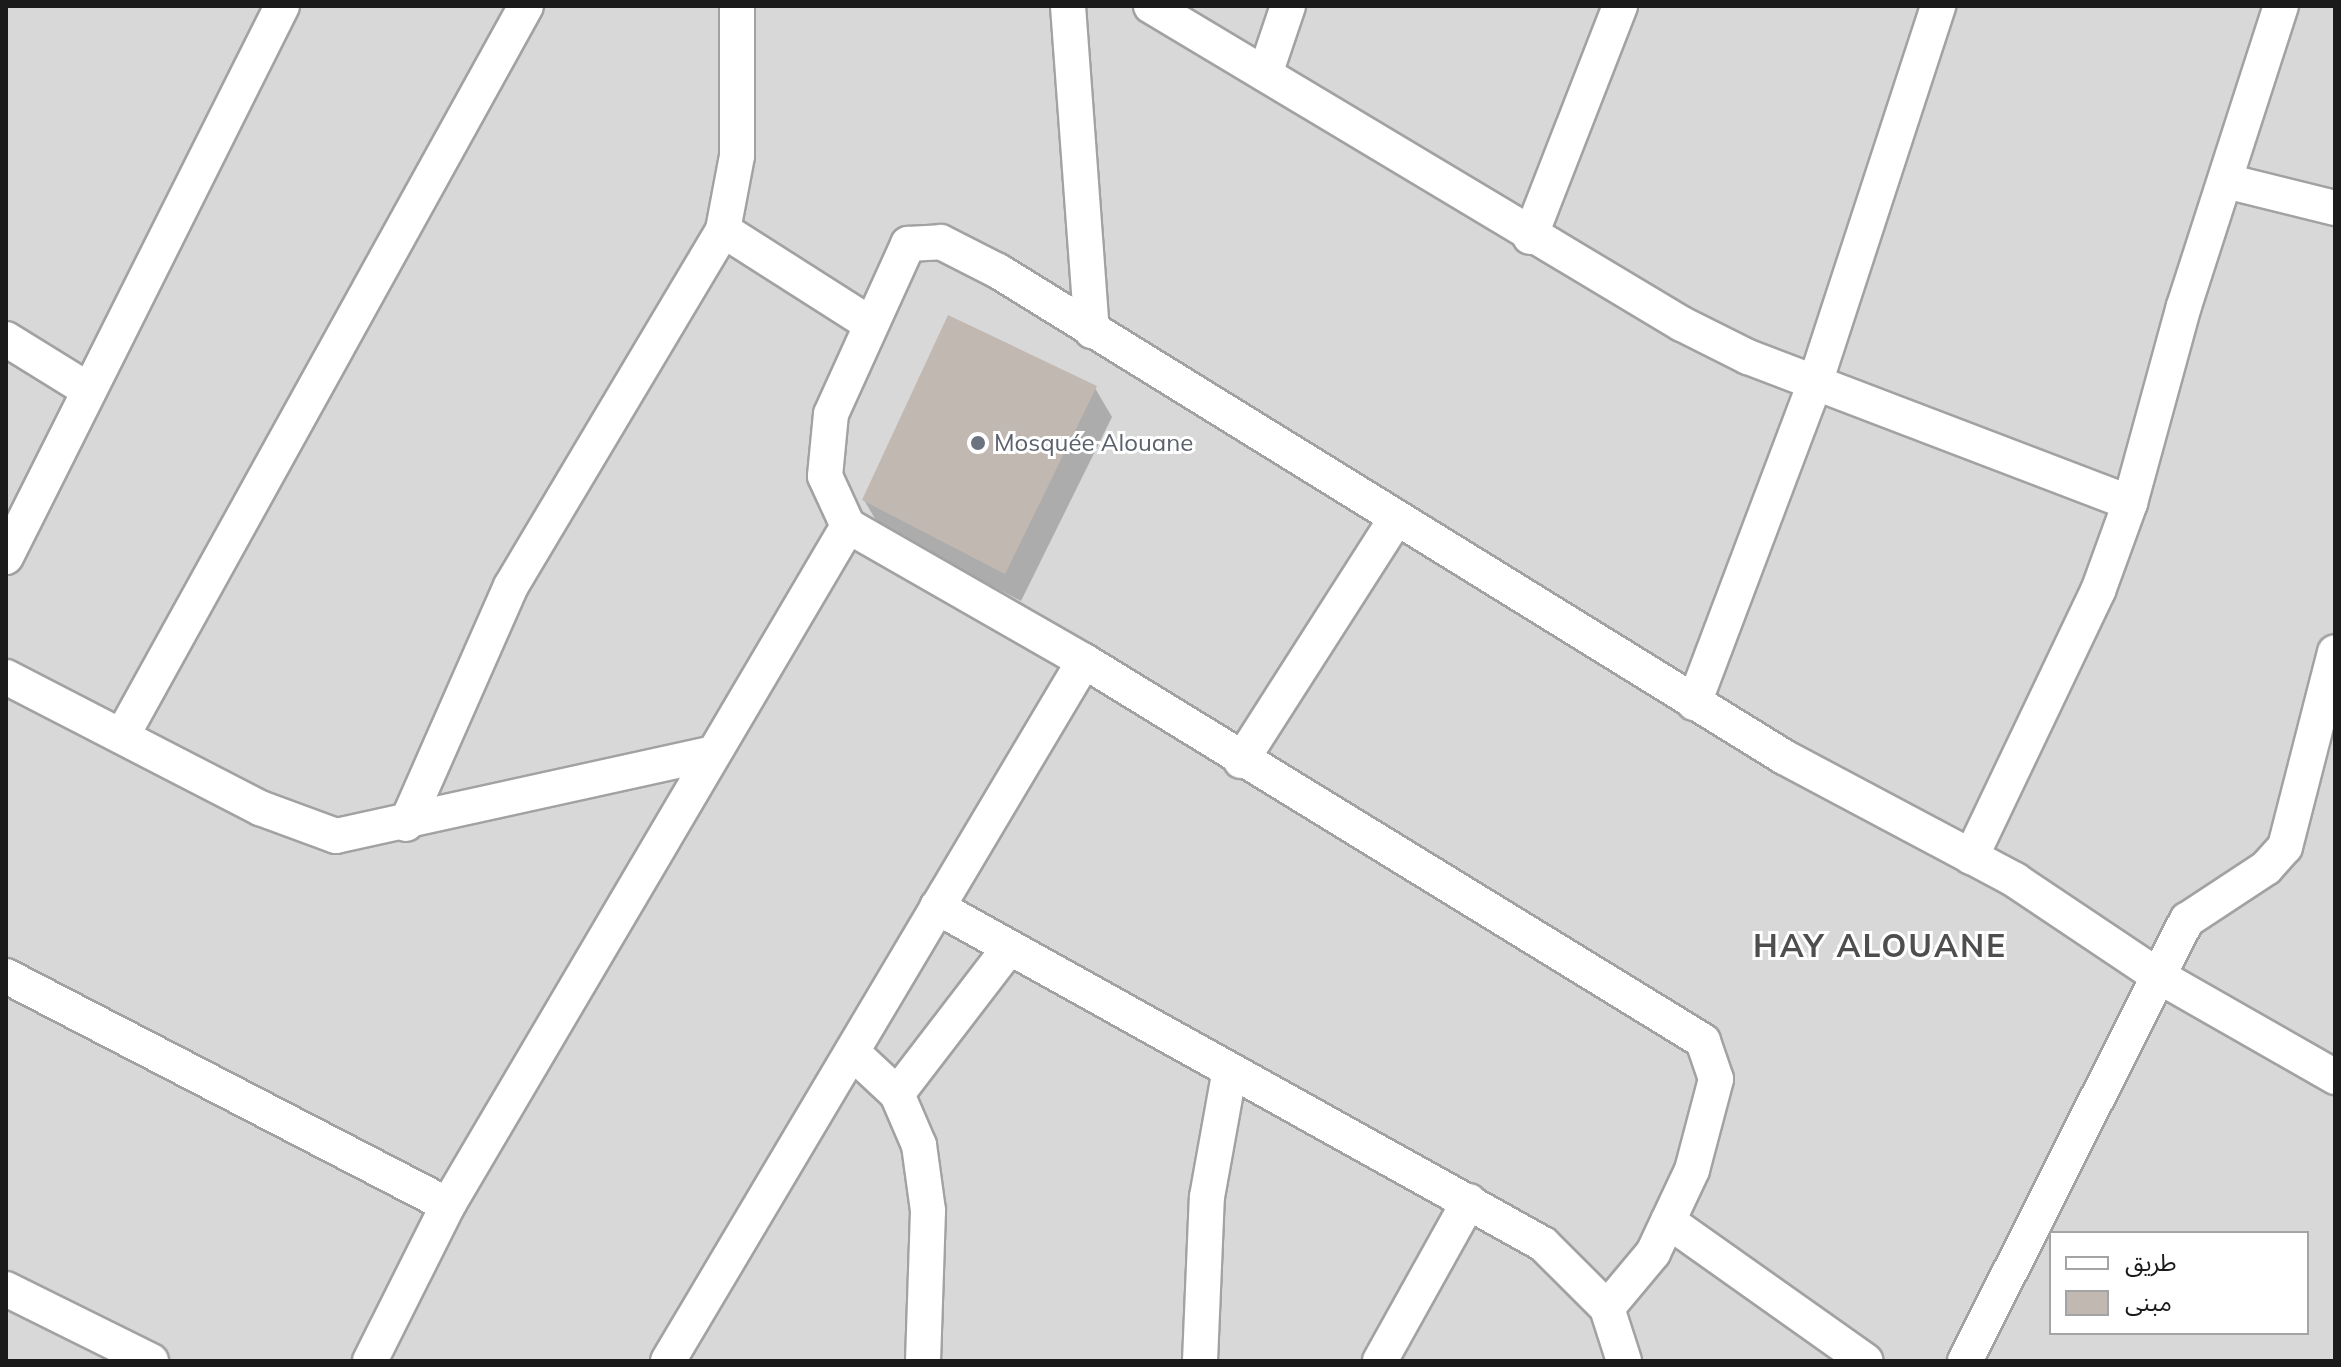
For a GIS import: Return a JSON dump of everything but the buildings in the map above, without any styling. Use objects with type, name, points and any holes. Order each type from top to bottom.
[{"type":"street","points":[[6,557],[87,389],[282,6]]},
{"type":"street","points":[[122,736],[526,6]]},
{"type":"street","points":[[406,824],[511,586],[723,230],[737,156],[737,6]]},
{"type":"street","points":[[1068,6],[1092,331]]},
{"type":"street","points":[[1151,6],[1530,237],[1682,324],[1815,383],[2130,503]]},
{"type":"street","points":[[1265,74],[1288,6]]},
{"type":"street","points":[[1530,237],[1620,6]]},
{"type":"street","points":[[1694,703],[1815,383],[1938,6]]},
{"type":"street","points":[[1971,857],[2098,591],[2130,503],[2281,6]]},
{"type":"street","points":[[2226,181],[2335,208]]},
{"type":"street","points":[[723,230],[869,323]]},
{"type":"street","points":[[1607,1308],[1653,1253],[1711,1114],[1716,1079],[1703,1041],[1241,761],[1084,661],[848,526],[825,476],[831,414],[869,323],[908,244],[920,239],[964,251],[1694,703],[1971,857],[2160,977],[2335,1077]]},
{"type":"street","points":[[6,339],[87,389]]},
{"type":"street","points":[[1241,761],[1395,520]]},
{"type":"street","points":[[370,1361],[448,1205],[710,754],[848,526]]},
{"type":"street","points":[[1965,1361],[2187,920],[2266,868],[2285,847],[2335,652]]},
{"type":"street","points":[[668,1361],[1084,661]]},
{"type":"street","points":[[6,677],[317,831],[363,835],[710,754]]},
{"type":"street","points":[[937,907],[1229,1075],[1469,1201],[1543,1244],[1607,1308],[1624,1361]]},
{"type":"street","points":[[897,1094],[1009,948]]},
{"type":"street","points":[[6,976],[448,1205]]},
{"type":"street","points":[[852,1052],[897,1094],[912,1120],[927,1199],[923,1361]]},
{"type":"street","points":[[1200,1361],[1207,1197],[1229,1075]]},
{"type":"street","points":[[1380,1361],[1469,1201]]},
{"type":"street","points":[[1668,1221],[1866,1361]]},
{"type":"street","points":[[6,1289],[151,1361]]},
{"type":"shaded area","points":[[6,6],[2335,6],[2335,1361],[6,1361]]},
{"type":"place","name":"Mosquée Alouane","points":[[978,443]]},
{"type":"district","name":"HAY ALOUANE","points":[[1880,945]]}]
